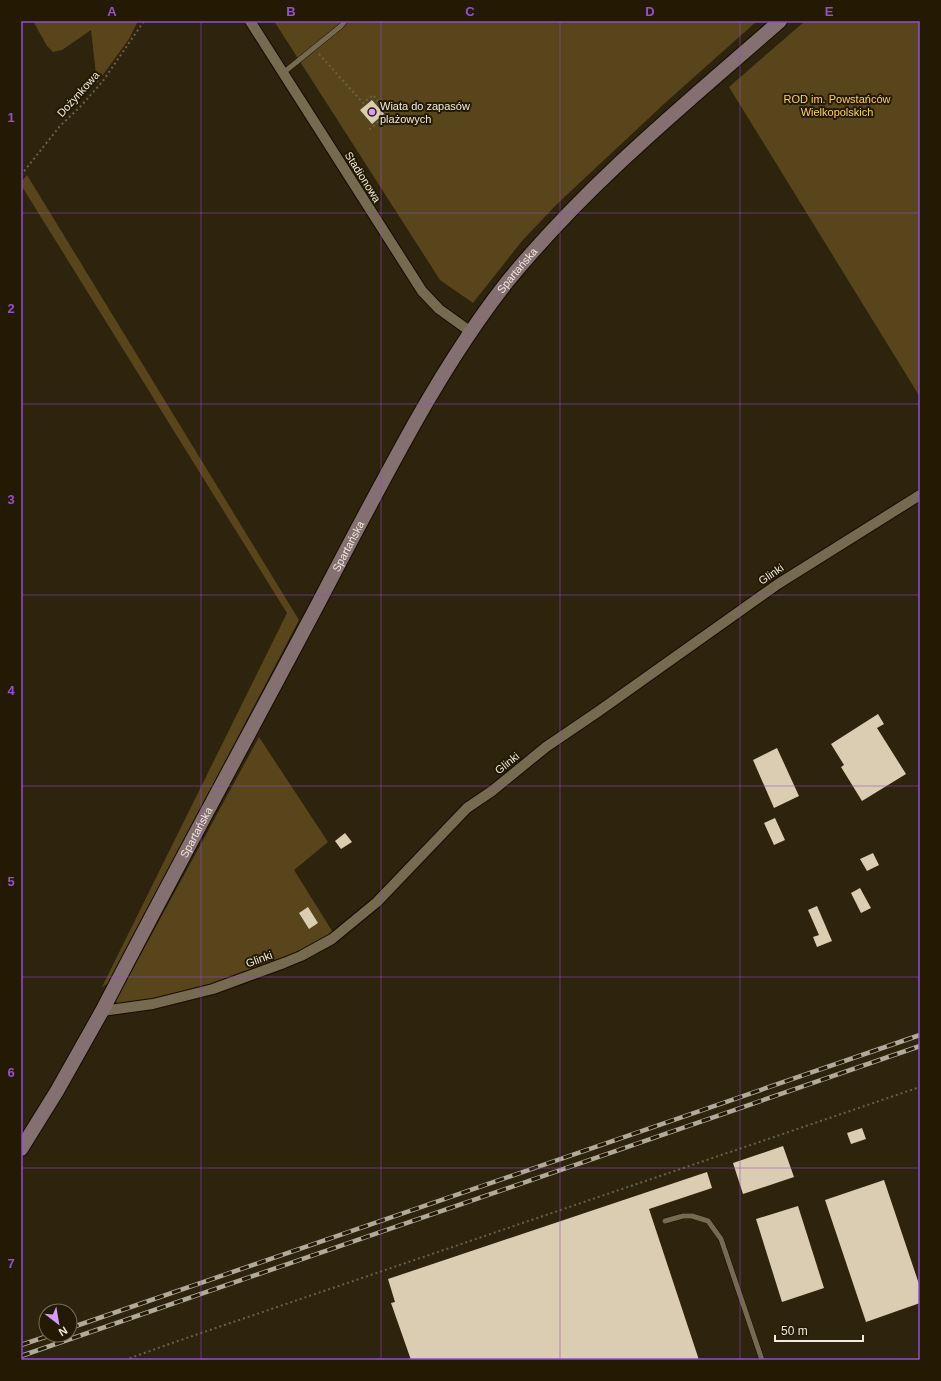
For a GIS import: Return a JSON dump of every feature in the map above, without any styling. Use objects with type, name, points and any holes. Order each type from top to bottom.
[{"type":"street","name":"Stadionowa","points":[[250,21],[422,291],[439,309],[471,332]]},
{"type":"street","name":"Spartańska","points":[[21,1149],[57,1091],[102,1011],[380,485],[435,386],[471,332],[506,284],[550,232],[575,206],[645,139],[780,21]]},
{"type":"street","name":"Glinki","points":[[102,1011],[153,1004],[212,989],[301,956],[332,939],[377,902],[467,808],[492,791],[546,747],[778,584],[920,495]]},
{"type":"lane","points":[[283,73],[342,26],[345,21]]},
{"type":"lane","points":[[666,1221],[683,1216],[692,1216],[708,1222],[721,1239],[762,1360]]},
{"type":"path","name":"Dożynkowa","points":[[21,175],[60,126],[81,106],[103,81],[144,21]]},
{"type":"path","points":[[314,48],[363,103],[373,95],[388,113],[369,130]]},
{"type":"path","points":[[125,1360],[920,1087]]},
{"type":"green space","points":[[33,21],[138,21],[129,39],[97,83],[91,30],[62,50],[53,52],[47,46]]},
{"type":"green space","points":[[274,21],[757,21],[665,103],[557,204],[522,241],[473,303],[440,280]]},
{"type":"green space","name":"ROD im. Powstańców Wielkopolskich","points":[[805,21],[920,21],[920,397],[729,87]]},
{"type":"green space","points":[[27,175],[299,620],[110,982],[102,987],[287,613],[21,185],[21,182]]},
{"type":"green space","points":[[259,737],[328,842],[294,870],[334,934],[300,952],[242,975],[161,1000],[117,1004],[116,1000]]},
{"type":"building","name":"Wiata do zapasów plażowych","points":[[372,100],[384,114],[372,124],[360,110]]},
{"type":"building","points":[[878,714],[884,724],[877,728],[906,774],[862,801],[841,767],[844,765],[831,744]]},
{"type":"building","points":[[777,748],[799,796],[774,808],[753,760]]},
{"type":"building","points":[[775,818],[785,840],[774,845],[764,823]]},
{"type":"building","points":[[345,833],[352,842],[341,849],[335,841]]},
{"type":"building","points":[[873,853],[879,865],[867,871],[860,859]]},
{"type":"building","points":[[860,888],[871,908],[861,913],[851,893]]},
{"type":"building","points":[[817,906],[832,941],[817,947],[813,937],[819,935],[808,910]]},
{"type":"building","points":[[308,907],[318,923],[309,929],[299,913]]},
{"type":"building","points":[[862,1128],[866,1139],[851,1144],[847,1133]]},
{"type":"building","points":[[783,1146],[794,1177],[743,1194],[733,1163]]},
{"type":"building","points":[[707,1172],[712,1188],[649,1209],[699,1360],[411,1360],[391,1303],[395,1302],[388,1279]]},
{"type":"building","points":[[884,1180],[920,1287],[920,1303],[866,1322],[825,1200]]},
{"type":"building","points":[[798,1206],[824,1288],[782,1302],[756,1219]]},
{"type":"railway","points":[[78,1325],[920,1035]]},
{"type":"railway","points":[[21,1356],[920,1046]]},
{"type":"railway","points":[[21,1345],[38,1339]]},
{"type":"place","name":"Wiata do zapasów plażowych","points":[[372,112]]}]
